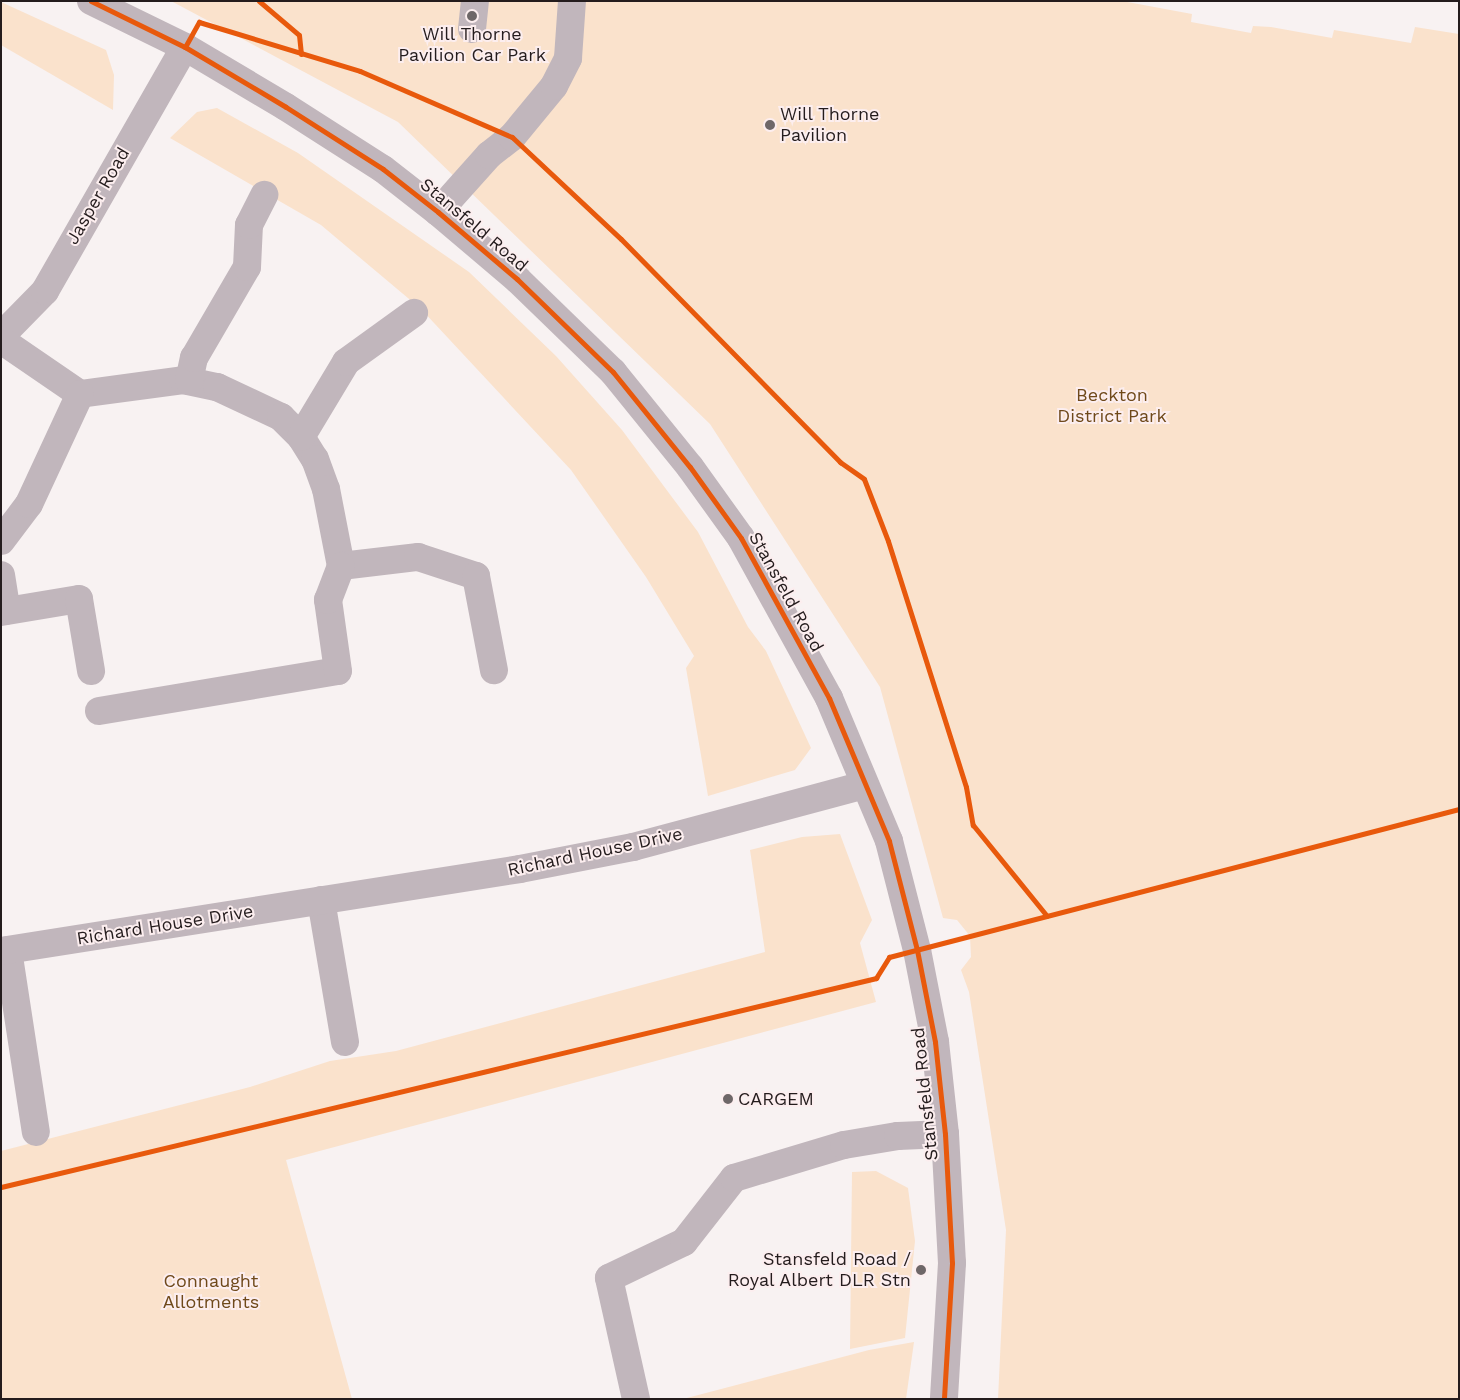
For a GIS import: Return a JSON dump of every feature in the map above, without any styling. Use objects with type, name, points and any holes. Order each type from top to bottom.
[{"type":"street","name":"Stansfeld Road","points":[[91,1],[185,48],[383,169],[438,212],[517,279],[613,372],[690,467],[741,538],[794,631],[828,698],[889,842],[917,950],[935,1042],[945,1134],[952,1263],[944,1399]]},
{"type":"street","points":[[472,29],[474,1]]},
{"type":"street","points":[[438,212],[489,155],[512,136],[554,86],[568,58],[572,1]]},
{"type":"street","name":"Jasper Road","points":[[1,336],[45,291],[185,48]]},
{"type":"street","points":[[189,381],[194,358],[247,267],[249,225],[264,195]]},
{"type":"street","points":[[302,437],[346,362],[414,313]]},
{"type":"street","points":[[1,340],[80,394],[189,381],[218,387],[281,417],[302,437],[315,459],[326,489],[341,566],[328,600],[338,671],[99,711]]},
{"type":"street","points":[[1,541],[30,504],[80,394]]},
{"type":"street","points":[[341,566],[418,557],[476,576],[494,670]]},
{"type":"street","points":[[1,575],[4,612],[79,599],[91,671]]},
{"type":"street","name":"Richard House Drive","points":[[36,1132],[5,951],[520,869],[632,847],[865,785]]},
{"type":"street","points":[[321,900],[345,1042]]},
{"type":"street","points":[[636,1399],[609,1278],[684,1242],[734,1178],[844,1145],[898,1136],[945,1134]]},
{"type":"green space","name":"Beckton District Park","points":[[171,1],[1122,1],[1192,14],[1191,22],[1251,33],[1253,26],[1271,27],[1332,38],[1334,30],[1411,43],[1415,27],[1459,34],[1459,1399],[998,1399],[1006,1230],[969,992],[961,970],[971,957],[970,936],[957,920],[943,918],[880,687],[710,424],[398,122]]},
{"type":"green space","points":[[1,2],[106,50],[114,75],[113,110],[1,45]]},
{"type":"green space","points":[[217,108],[298,153],[469,272],[556,356],[622,430],[698,532],[748,627],[766,651],[811,748],[795,770],[708,796],[686,668],[694,656],[646,577],[571,470],[421,309],[321,225],[170,138],[197,112]]},
{"type":"green space","name":"Connaught Allotments","points":[[840,834],[872,920],[860,943],[876,1002],[286,1160],[352,1399],[1,1399],[1,1151],[250,1087],[330,1061],[396,1051],[765,952],[750,850],[802,837]]},
{"type":"green space","points":[[876,1171],[908,1188],[915,1241],[905,1338],[850,1349],[852,1172]]},
{"type":"green space","points":[[914,1342],[906,1399],[683,1399],[869,1350]]},
{"type":"cycle path","points":[[91,1],[185,47],[286,107],[383,169],[438,212],[517,279],[613,372],[690,467],[741,538],[829,698],[889,841],[917,950],[935,1042],[945,1134],[952,1263],[944,1399]]},
{"type":"cycle path","points":[[259,1],[299,35],[301,54]]},
{"type":"cycle path","points":[[185,47],[199,22],[360,71],[512,137],[621,239],[840,462],[864,479],[888,541],[966,787],[973,825],[1047,916]]},
{"type":"cycle path","points":[[1,1187],[876,978],[889,957],[1459,809]]},
{"type":"place","name":"Will Thorne Pavilion Car Park","points":[[472,16]]},
{"type":"place","name":"Will Thorne Pavilion","points":[[770,125]]},
{"type":"place","name":"CARGEM","points":[[728,1099]]},
{"type":"place","name":"Stansfeld Road / Royal Albert DLR Stn","points":[[921,1270]]}]
